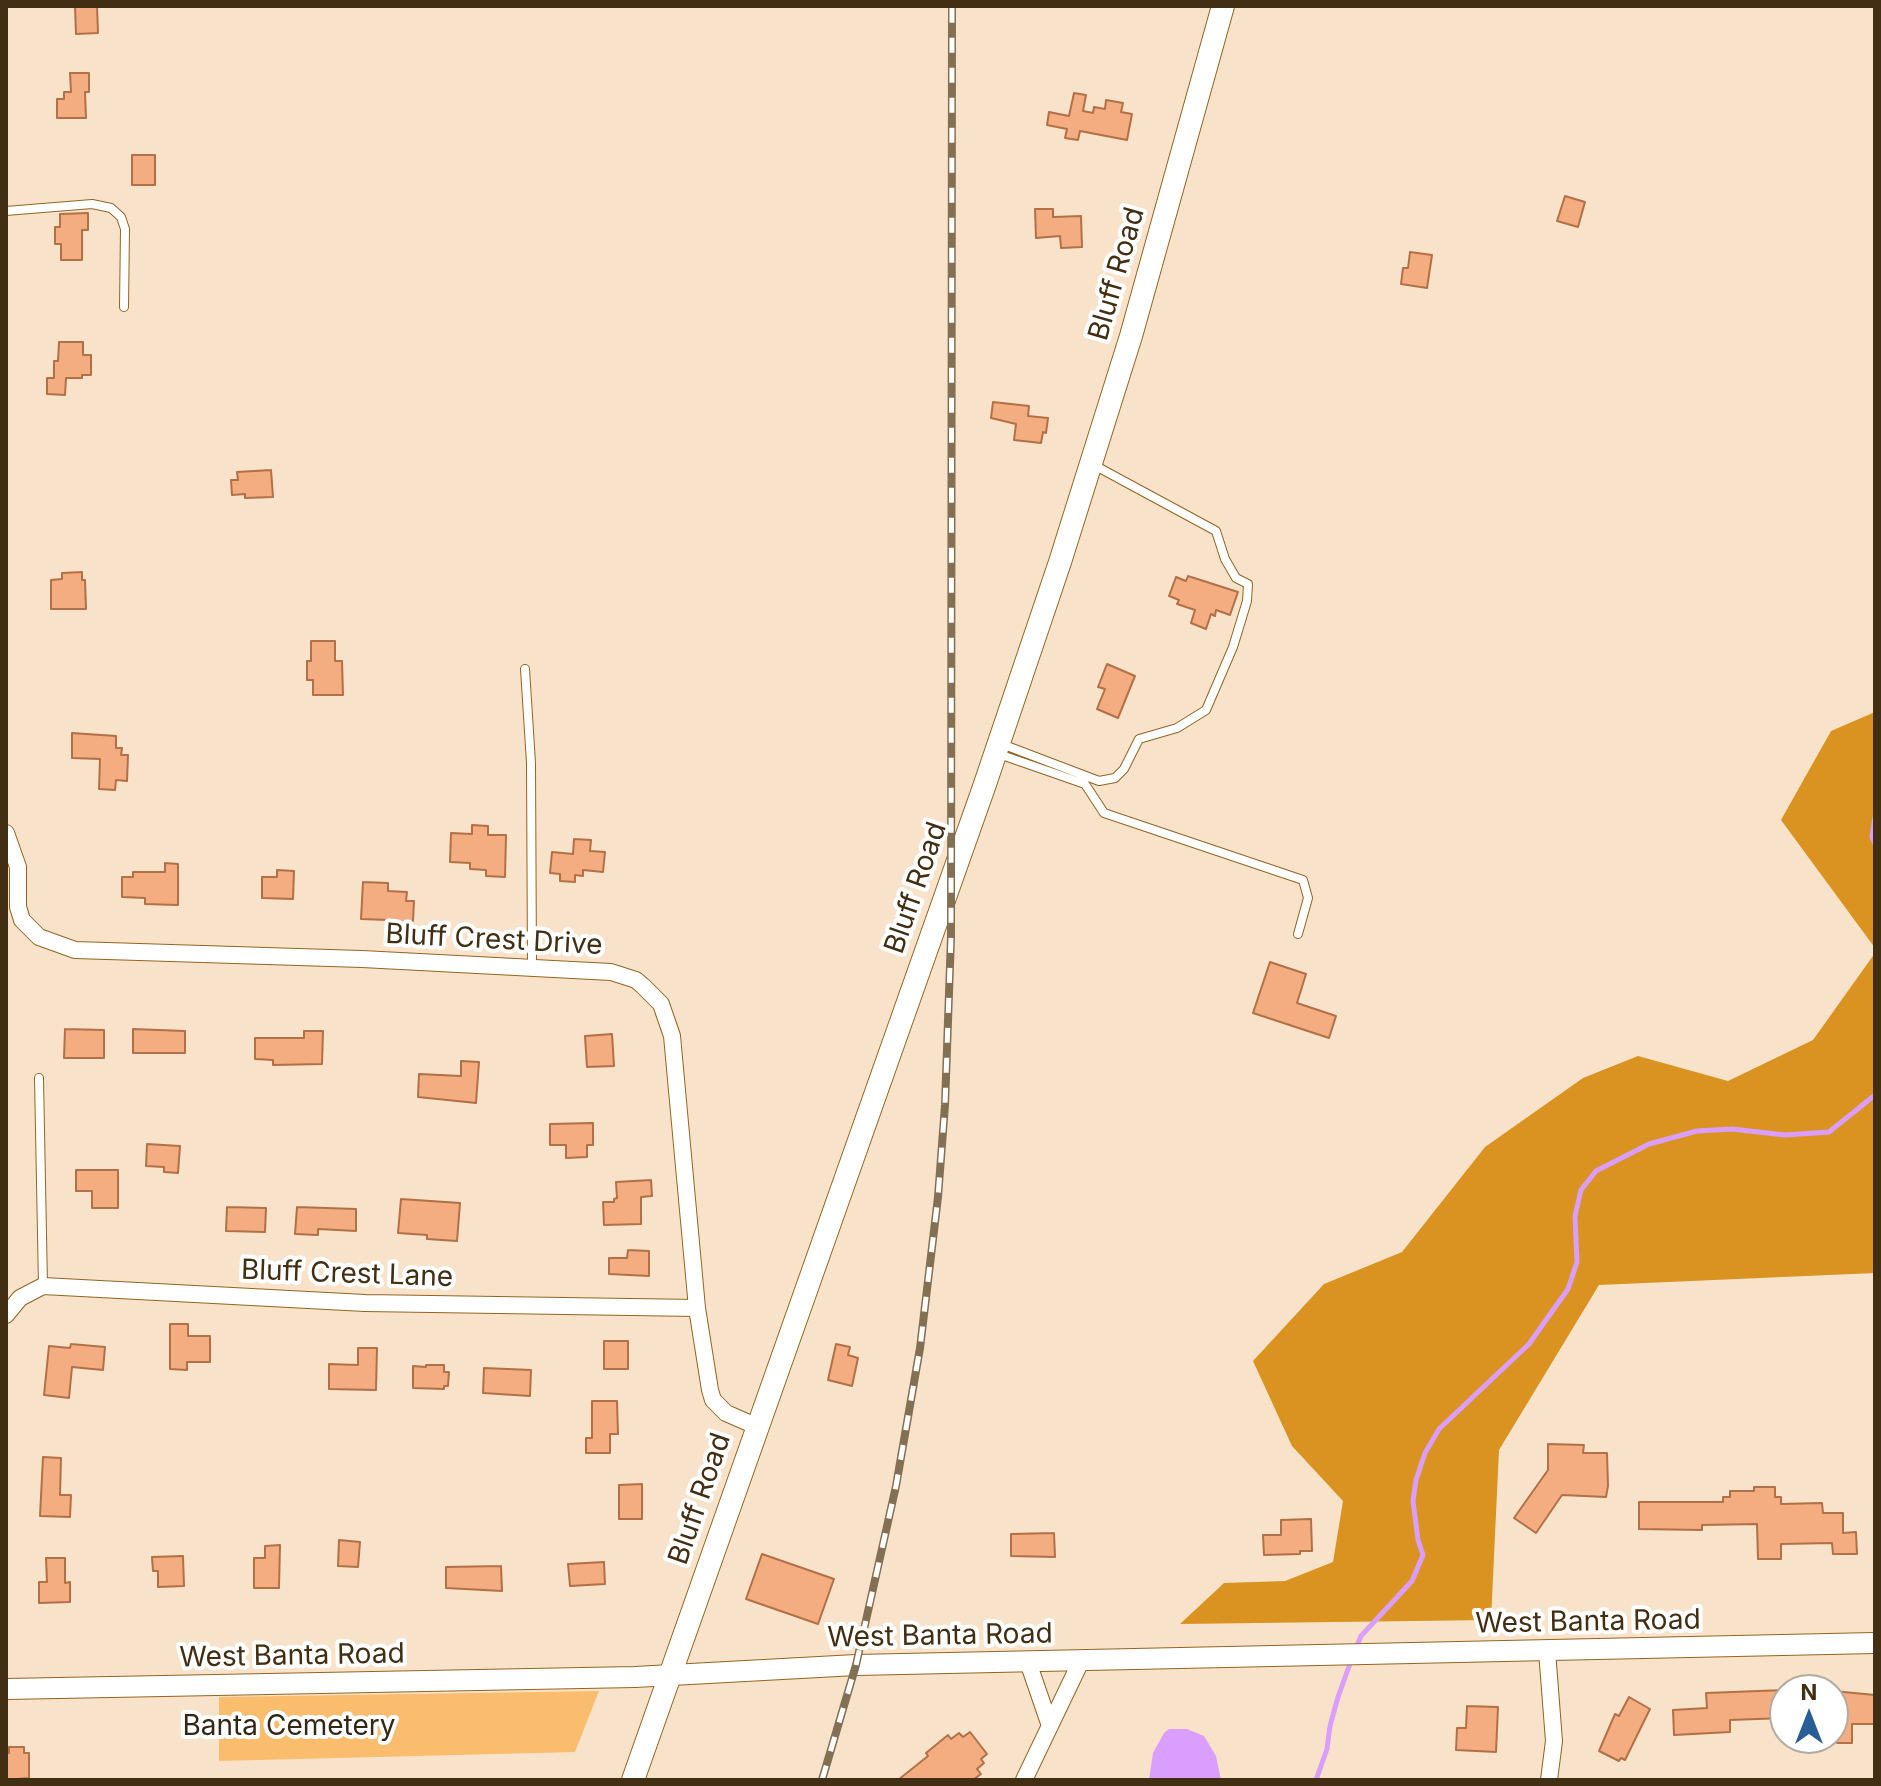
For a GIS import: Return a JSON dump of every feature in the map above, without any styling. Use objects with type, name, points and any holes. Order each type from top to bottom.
[{"type":"main road","name":"Bluff Road","points":[[633,1780],[997,748],[1092,464],[1223,6]]},
{"type":"street","name":"Bluff Crest Drive","points":[[6,833],[18,867],[20,917],[32,931],[54,943],[84,951],[362,959],[611,972],[628,977],[649,991],[665,1012],[672,1036],[697,1308],[713,1400],[726,1413],[758,1427]]},
{"type":"street","name":"Bluff Crest Lane","points":[[43,1286],[365,1303],[697,1308]]},
{"type":"street","points":[[6,1315],[20,1298],[43,1286]]},
{"type":"street","name":"West Banta Road","points":[[6,1689],[635,1677],[847,1665],[1875,1643]]},
{"type":"street","points":[[1547,1651],[1554,1741],[1549,1780]]},
{"type":"street","points":[[1024,1780],[1081,1661]]},
{"type":"street","points":[[1028,1662],[1050,1726]]},
{"type":"lane","points":[[6,211],[92,204],[111,208],[121,217],[125,229],[124,307]]},
{"type":"lane","points":[[997,748],[1099,781],[1115,778],[1124,769],[1139,739],[1177,728],[1206,710],[1233,647],[1247,601],[1248,584],[1236,578],[1225,559],[1216,531],[1092,464]]},
{"type":"lane","points":[[525,669],[531,763],[532,968]]},
{"type":"lane","points":[[997,748],[1085,784],[1104,813],[1303,880],[1308,898],[1298,934]]},
{"type":"lane","points":[[39,1078],[43,1286]]},
{"type":"green space","name":"Banta Cemetery","points":[[599,1691],[575,1752],[219,1761],[219,1697]]},
{"type":"shaded area","points":[[1875,712],[1875,948],[1781,820],[1831,731]]},
{"type":"shaded area","points":[[1875,953],[1875,1273],[1599,1285],[1499,1450],[1491,1620],[1180,1624],[1224,1583],[1285,1581],[1333,1562],[1343,1501],[1292,1446],[1253,1361],[1324,1284],[1402,1252],[1485,1147],[1583,1078],[1638,1056],[1728,1081],[1813,1040]]},
{"type":"shaded area","points":[[1169,1729],[1187,1729],[1204,1736],[1216,1756],[1221,1780],[1149,1780],[1153,1753]]},
{"type":"building","points":[[75,6],[97,6],[98,33],[76,34]]},
{"type":"building","points":[[70,73],[89,73],[89,92],[85,92],[86,118],[57,118],[57,99],[64,99],[64,92],[71,92]]},
{"type":"building","points":[[1074,93],[1086,95],[1083,111],[1093,113],[1094,107],[1105,109],[1106,100],[1123,103],[1121,112],[1132,114],[1127,140],[1080,131],[1078,140],[1065,138],[1067,129],[1047,125],[1049,112],[1069,116]]},
{"type":"building","points":[[132,155],[155,155],[155,185],[132,185]]},
{"type":"building","points":[[1565,196],[1585,202],[1578,227],[1557,221]]},
{"type":"building","points":[[1035,209],[1053,209],[1053,217],[1081,216],[1082,247],[1061,248],[1060,236],[1036,238]]},
{"type":"building","points":[[88,213],[88,230],[82,230],[82,260],[61,260],[61,244],[55,244],[55,227],[60,227],[60,214]]},
{"type":"building","points":[[1410,252],[1432,255],[1427,288],[1401,284],[1403,268],[1408,268]]},
{"type":"building","points":[[59,342],[83,342],[83,355],[91,355],[91,375],[66,378],[65,395],[47,394],[47,378],[54,378]]},
{"type":"building","points":[[993,402],[1029,406],[1028,416],[1048,418],[1041,443],[1014,440],[1016,424],[991,418]]},
{"type":"building","points":[[271,470],[273,497],[232,495],[231,480],[238,480],[237,472]]},
{"type":"building","points":[[82,572],[86,609],[51,609],[51,580],[62,579],[62,573]]},
{"type":"building","points":[[1188,576],[1238,592],[1230,615],[1216,610],[1215,616],[1211,614],[1206,629],[1191,623],[1195,610],[1177,604],[1179,600],[1169,596],[1176,577],[1186,581]]},
{"type":"building","points":[[311,641],[335,641],[335,661],[342,661],[343,695],[313,695],[313,680],[307,680]]},
{"type":"building","points":[[1107,664],[1135,676],[1118,718],[1097,709],[1105,689],[1098,687]]},
{"type":"building","points":[[72,733],[116,736],[116,748],[122,748],[121,755],[128,755],[127,781],[116,780],[115,790],[99,789],[100,759],[72,758]]},
{"type":"building","points":[[472,825],[488,826],[488,835],[506,835],[505,877],[486,876],[486,870],[470,869],[470,863],[450,862],[451,833],[472,834]]},
{"type":"building","points":[[574,839],[591,840],[590,851],[605,852],[603,872],[583,870],[583,876],[575,875],[575,882],[560,881],[560,874],[550,873],[552,852],[573,854]]},
{"type":"building","points":[[165,863],[178,864],[178,905],[145,904],[145,898],[122,897],[122,877],[133,877],[133,872],[165,872]]},
{"type":"building","points":[[277,870],[294,871],[293,899],[262,898],[262,877],[277,877]]},
{"type":"building","points":[[363,882],[388,883],[388,891],[407,892],[406,901],[414,901],[413,921],[404,921],[404,927],[388,927],[388,920],[361,919]]},
{"type":"building","points":[[1270,962],[1306,974],[1297,1003],[1336,1016],[1329,1038],[1253,1013]]},
{"type":"building","points":[[65,1029],[104,1030],[104,1058],[64,1058]]},
{"type":"building","points":[[133,1029],[185,1031],[185,1053],[133,1053]]},
{"type":"building","points":[[304,1031],[323,1031],[322,1064],[273,1065],[273,1060],[255,1059],[255,1038],[304,1038]]},
{"type":"building","points":[[612,1034],[614,1066],[587,1067],[585,1036]]},
{"type":"building","points":[[461,1061],[479,1062],[476,1103],[418,1097],[419,1074],[461,1076]]},
{"type":"building","points":[[593,1123],[593,1145],[587,1145],[587,1157],[566,1158],[566,1145],[550,1145],[550,1124]]},
{"type":"building","points":[[147,1144],[180,1146],[178,1173],[164,1172],[164,1167],[146,1166]]},
{"type":"building","points":[[76,1170],[118,1170],[118,1208],[92,1208],[92,1191],[76,1191]]},
{"type":"building","points":[[651,1180],[652,1196],[641,1197],[641,1224],[604,1225],[603,1202],[614,1202],[617,1198],[616,1182]]},
{"type":"building","points":[[401,1199],[460,1203],[457,1241],[398,1233]]},
{"type":"building","points":[[227,1207],[266,1208],[265,1232],[226,1231]]},
{"type":"building","points":[[297,1207],[356,1209],[356,1231],[318,1229],[318,1235],[295,1234]]},
{"type":"building","points":[[628,1250],[649,1251],[649,1276],[609,1274],[609,1258],[627,1258]]},
{"type":"building","points":[[170,1324],[188,1324],[188,1336],[210,1336],[210,1362],[187,1362],[187,1370],[170,1369]]},
{"type":"building","points":[[604,1341],[628,1341],[628,1369],[604,1369]]},
{"type":"building","points":[[71,1344],[105,1347],[103,1370],[72,1367],[69,1398],[44,1395],[49,1346],[70,1348]]},
{"type":"building","points":[[836,1344],[850,1347],[848,1355],[858,1358],[852,1386],[828,1380]]},
{"type":"building","points":[[358,1348],[377,1348],[376,1390],[329,1389],[329,1364],[358,1365]]},
{"type":"building","points":[[444,1365],[444,1372],[449,1372],[448,1386],[444,1389],[413,1388],[413,1366]]},
{"type":"building","points":[[484,1368],[531,1370],[530,1396],[483,1393]]},
{"type":"building","points":[[592,1401],[617,1401],[618,1434],[610,1434],[610,1453],[586,1453],[586,1438],[592,1438]]},
{"type":"building","points":[[1548,1444],[1584,1445],[1583,1453],[1607,1453],[1608,1486],[1606,1497],[1562,1495],[1536,1533],[1514,1518],[1548,1470]]},
{"type":"building","points":[[43,1457],[61,1458],[60,1495],[71,1495],[70,1517],[40,1516]]},
{"type":"building","points":[[642,1484],[642,1519],[619,1519],[619,1485]]},
{"type":"building","points":[[1754,1487],[1775,1487],[1775,1497],[1781,1497],[1781,1504],[1822,1503],[1823,1513],[1843,1513],[1843,1533],[1856,1532],[1857,1554],[1833,1554],[1832,1543],[1781,1544],[1781,1559],[1758,1559],[1757,1524],[1702,1525],[1702,1530],[1639,1529],[1639,1502],[1723,1502],[1723,1497],[1730,1497],[1730,1491],[1754,1491]]},
{"type":"building","points":[[1311,1519],[1312,1551],[1264,1555],[1263,1535],[1281,1535],[1281,1520]]},
{"type":"building","points":[[1054,1533],[1055,1557],[1011,1556],[1011,1534]]},
{"type":"building","points":[[339,1540],[360,1542],[358,1567],[338,1566]]},
{"type":"building","points":[[280,1545],[279,1588],[254,1588],[254,1558],[265,1558],[265,1546]]},
{"type":"building","points":[[762,1554],[834,1579],[818,1624],[746,1599]]},
{"type":"building","points":[[183,1556],[184,1586],[158,1587],[158,1571],[153,1571],[152,1557]]},
{"type":"building","points":[[46,1558],[65,1558],[65,1583],[70,1582],[70,1602],[39,1603],[39,1582],[47,1582]]},
{"type":"building","points":[[604,1562],[605,1584],[570,1586],[568,1564]]},
{"type":"building","points":[[501,1566],[502,1591],[446,1588],[446,1567]]},
{"type":"building","points":[[1769,1691],[1769,1719],[1730,1720],[1730,1732],[1674,1735],[1673,1710],[1707,1708],[1706,1693]]},
{"type":"building","points":[[1849,1693],[1875,1695],[1875,1724],[1852,1724],[1852,1743],[1849,1743]]},
{"type":"building","points":[[1629,1697],[1650,1709],[1625,1760],[1621,1758],[1619,1761],[1599,1751],[1615,1714],[1619,1716]]},
{"type":"building","points":[[1467,1706],[1498,1707],[1496,1752],[1456,1750],[1457,1728],[1466,1728]]},
{"type":"building","points":[[970,1732],[987,1754],[981,1759],[984,1763],[977,1769],[981,1774],[973,1780],[898,1780],[948,1735],[951,1739],[959,1733],[963,1737]]},
{"type":"building","points":[[9,1747],[24,1747],[24,1753],[29,1753],[29,1778],[6,1780],[6,1753],[9,1753]]},
{"type":"waterway","points":[[1875,817],[1872,837],[1875,844]]},
{"type":"waterway","points":[[1356,1648],[1361,1636],[1412,1581],[1423,1555],[1413,1501],[1425,1453],[1439,1429],[1529,1344],[1568,1289],[1577,1262],[1575,1216],[1581,1190],[1596,1171],[1649,1144],[1697,1131],[1732,1129],[1785,1135],[1829,1132],[1875,1095]]},
{"type":"waterway","points":[[1316,1780],[1351,1661]]},
{"type":"railway","points":[[822,1780],[856,1665],[896,1486],[920,1348],[938,1197],[945,1105],[951,937],[952,6]]}]
